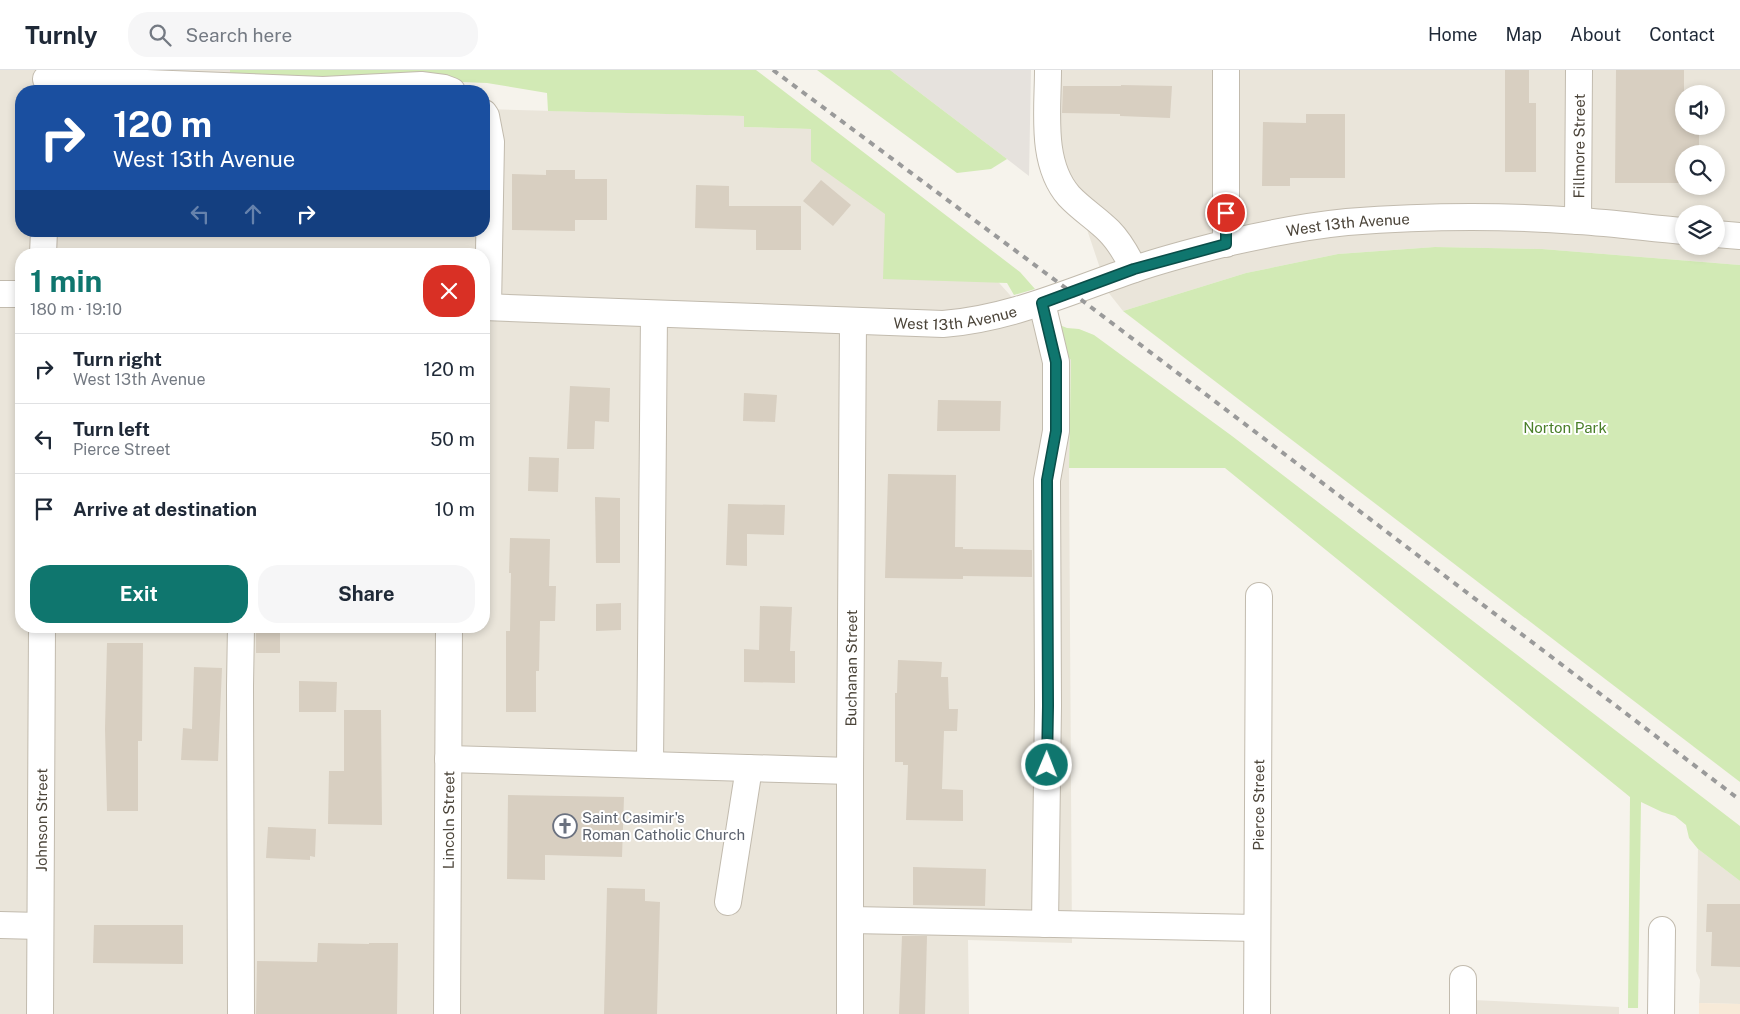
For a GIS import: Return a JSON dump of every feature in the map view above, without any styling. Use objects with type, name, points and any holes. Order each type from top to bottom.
[{"type":"street","points":[[1048,70],[1049,148],[1054,172],[1069,196],[1108,230],[1123,248],[1134,269]]},
{"type":"street","points":[[1226,70],[1226,244]]},
{"type":"street","name":"Fillmore Street","points":[[1578,221],[1579,70]]},
{"type":"street","points":[[46,80],[184,85]]},
{"type":"street","points":[[490,137],[490,175]]},
{"type":"street","name":"West 13th Avenue","points":[[490,307],[943,324],[982,319],[1042,303],[1134,269],[1226,244],[1293,230],[1345,222],[1449,217],[1509,217],[1675,230]]},
{"type":"street","points":[[1725,235],[1740,236]]},
{"type":"street","points":[[0,294],[15,294]]},
{"type":"street","points":[[1042,303],[1056,362],[1056,431],[1047,480],[1048,706],[1044,924]]},
{"type":"street","points":[[650,766],[654,314]]},
{"type":"street","name":"Buchanan Street","points":[[850,1014],[853,322]]},
{"type":"street","name":"Pierce Street","points":[[1257,1014],[1259,596]]},
{"type":"street","name":"Johnson Street","points":[[40,1014],[42,633]]},
{"type":"street","points":[[241,633],[241,1014]]},
{"type":"street","name":"Lincoln Street","points":[[447,1014],[449,633]]},
{"type":"street","points":[[448,759],[850,771]]},
{"type":"street","points":[[728,902],[749,768]]},
{"type":"street","points":[[851,920],[1257,928]]},
{"type":"street","points":[[0,925],[40,926]]},
{"type":"street","points":[[1661,1014],[1662,930]]},
{"type":"street","points":[[1463,979],[1463,1014]]},
{"type":"shaded area","points":[[0,70],[230,70],[230,85],[15,85],[15,237],[490,237],[490,109],[744,116],[744,127],[811,129],[992,275],[1054,344],[1071,360],[1069,468],[1072,943],[968,940],[969,1014],[0,1014]]},
{"type":"shaded area","points":[[890,70],[1031,70],[1029,176],[1007,159]]},
{"type":"shaded area","points":[[1057,70],[1740,70],[1740,265],[1542,249],[1435,247],[1338,254],[1246,273],[1123,311],[1108,292],[1057,140]]},
{"type":"shaded area","points":[[1698,849],[1740,881],[1740,1004],[1699,1003],[1700,980],[1696,971]]},
{"type":"shaded area","points":[[1452,999],[1619,1007],[1619,1014],[1452,1014]]},
{"type":"shaded area","points":[[1699,1003],[1740,1004],[1740,1014],[1699,1014]]},
{"type":"green space","points":[[230,70],[756,70],[1020,272],[1035,289],[1014,295],[1007,283],[883,279],[885,214],[811,161],[811,129],[744,127],[744,116],[548,111],[547,93],[487,83],[230,73]]},
{"type":"green space","points":[[817,70],[890,70],[1007,159],[991,169],[957,173]]},
{"type":"green space","name":"Norton Park","points":[[1435,247],[1542,249],[1740,265],[1740,782],[1123,311],[1246,273],[1338,254]]},
{"type":"green space","points":[[1059,318],[1062,326],[1079,329],[1094,335],[1232,436],[1740,826],[1740,881],[1698,849],[1689,838],[1686,825],[1675,816],[1641,802],[1638,1008],[1628,1008],[1630,797],[1225,468],[1069,468],[1071,360],[1054,344]]},
{"type":"building","points":[[1505,70],[1529,70],[1529,103],[1536,103],[1536,172],[1505,172]]},
{"type":"building","points":[[1616,70],[1684,70],[1684,85],[1675,85],[1675,135],[1699,135],[1699,145],[1675,145],[1675,183],[1615,183]]},
{"type":"building","points":[[1063,86],[1172,86],[1170,118],[1120,116],[1120,114],[1062,113]]},
{"type":"building","points":[[1306,114],[1345,114],[1345,178],[1290,178],[1290,186],[1262,186],[1263,122],[1306,123]]},
{"type":"building","points":[[546,170],[575,170],[575,179],[607,179],[607,220],[575,220],[575,231],[512,230],[512,174],[546,175]]},
{"type":"building","points":[[821,180],[851,205],[833,226],[803,201]]},
{"type":"building","points":[[696,185],[729,186],[729,206],[801,206],[801,250],[756,250],[756,230],[695,228]]},
{"type":"building","points":[[570,386],[610,388],[609,422],[595,421],[594,449],[567,449]]},
{"type":"building","points":[[744,393],[777,395],[775,422],[743,421]]},
{"type":"building","points":[[938,400],[1001,401],[1000,431],[937,431]]},
{"type":"building","points":[[529,457],[559,458],[558,492],[528,491]]},
{"type":"building","points":[[888,474],[956,475],[955,547],[963,547],[963,549],[1032,550],[1032,577],[963,576],[963,579],[885,578]]},
{"type":"building","points":[[595,497],[620,498],[620,563],[596,563]]},
{"type":"building","points":[[728,504],[785,505],[784,535],[747,534],[747,566],[726,565]]},
{"type":"building","points":[[510,538],[550,539],[549,586],[556,586],[555,621],[540,621],[539,671],[536,671],[536,712],[506,712],[506,631],[510,631]]},
{"type":"building","points":[[621,603],[621,630],[596,631],[596,604]]},
{"type":"building","points":[[760,606],[792,607],[790,651],[795,651],[795,683],[744,682],[744,649],[759,650]]},
{"type":"building","points":[[256,633],[280,633],[280,653],[256,653]]},
{"type":"building","points":[[107,643],[143,643],[142,741],[138,741],[138,811],[107,811],[105,729]]},
{"type":"building","points":[[898,660],[942,662],[941,677],[948,677],[949,709],[958,709],[957,731],[944,731],[942,789],[963,790],[963,821],[906,820],[908,765],[903,765],[903,762],[895,762],[895,693],[897,693]]},
{"type":"building","points":[[194,667],[222,668],[218,761],[181,760],[183,728],[192,729]]},
{"type":"building","points":[[299,681],[337,682],[336,712],[299,712]]},
{"type":"building","points":[[344,710],[381,710],[382,825],[328,824],[329,771],[344,771]]},
{"type":"building","name":"Saint Casimir's Roman Catholic Church","points":[[508,795],[624,797],[622,857],[545,855],[545,880],[507,879]]},
{"type":"building","points":[[268,827],[316,829],[315,857],[310,856],[310,860],[266,858]]},
{"type":"building","points":[[913,867],[986,869],[985,906],[913,905]]},
{"type":"building","points":[[607,888],[645,889],[645,901],[660,902],[657,1014],[604,1014]]},
{"type":"building","points":[[1707,904],[1740,904],[1740,967],[1711,966],[1712,932],[1706,932]]},
{"type":"building","points":[[94,925],[183,925],[183,964],[93,963]]},
{"type":"building","points":[[902,936],[927,936],[925,1014],[899,1014]]},
{"type":"building","points":[[318,943],[398,943],[397,1014],[256,1014],[257,961],[317,962]]},
{"type":"railway","points":[[773,70],[1071,292],[1740,800]]},
{"type":"place","name":"Saint Casimir's Roman Catholic Church","points":[[565,826]]},
{"type":"route","points":[[1047,765],[1047,480],[1056,431],[1056,362],[1042,303],[1134,269],[1226,244],[1226,213]]}]
